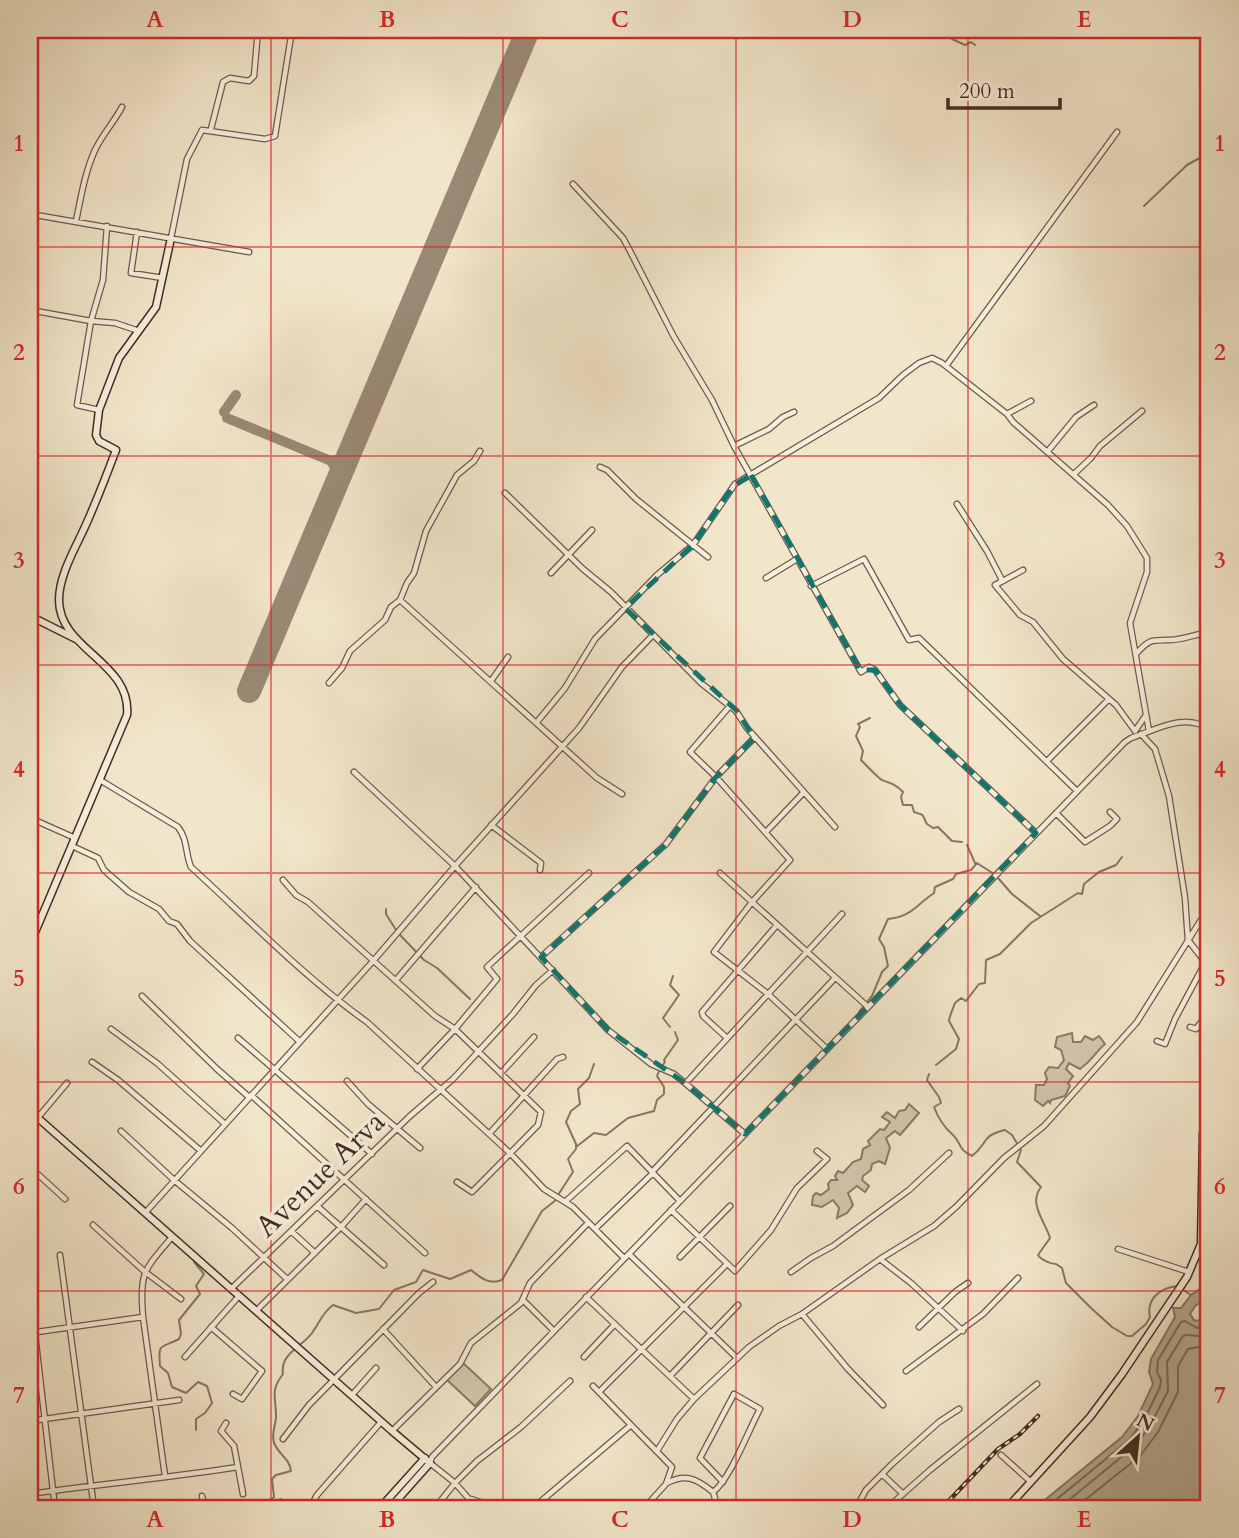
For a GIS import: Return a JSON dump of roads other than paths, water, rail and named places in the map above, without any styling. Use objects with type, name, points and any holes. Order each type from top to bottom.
[{"type":"street","points":[[211,130],[223,82],[230,78],[249,81],[254,76],[258,30]]},
{"type":"street","points":[[30,944],[124,725],[128,704],[118,680],[80,642],[64,620],[59,603],[61,584],[116,450],[99,441],[96,435],[99,410],[119,358],[156,307],[187,159],[199,132],[211,130],[265,139],[275,136],[292,30]]},
{"type":"street","points":[[76,221],[87,171],[96,147],[114,124],[122,107]]},
{"type":"street","points":[[946,366],[1117,132]]},
{"type":"street","points":[[573,184],[623,238],[674,337],[712,400],[734,446],[861,672],[869,667],[875,670],[901,706],[1036,834]]},
{"type":"street","points":[[30,214],[249,252]]},
{"type":"street","points":[[99,410],[77,405],[91,321],[104,276],[107,226]]},
{"type":"street","points":[[137,232],[131,274],[164,278]]},
{"type":"street","points":[[30,310],[115,323],[139,331]]},
{"type":"street","points":[[537,722],[565,688],[593,642],[657,575],[693,545],[734,485],[879,398],[919,363],[933,359],[946,366],[1007,414],[1114,511],[1147,558],[1147,572],[1131,619],[1149,732]]},
{"type":"street","points":[[1007,414],[1031,401]]},
{"type":"street","points":[[1048,451],[1076,417],[1094,405]]},
{"type":"street","points":[[1074,474],[1100,446],[1142,411]]},
{"type":"street","points":[[734,446],[769,429],[794,412]]},
{"type":"street","points":[[329,683],[342,668],[350,651],[385,620],[390,608],[400,600],[414,573],[426,531],[457,475],[474,461],[481,451]]},
{"type":"street","points":[[600,467],[607,470],[636,499],[708,558]]},
{"type":"street","points":[[505,494],[701,683],[738,712],[755,737],[835,827]]},
{"type":"street","points":[[957,505],[987,551],[1001,582]]},
{"type":"street","points":[[551,573],[592,530]]},
{"type":"street","points":[[766,578],[797,559]]},
{"type":"street","points":[[811,586],[864,559],[909,640],[919,638],[1077,791]]},
{"type":"street","points":[[1023,570],[995,585],[1020,614],[1033,622],[1063,659],[1123,713],[1135,731]]},
{"type":"street","points":[[400,600],[597,778],[622,794]]},
{"type":"street","points":[[30,616],[80,642]]},
{"type":"street","points":[[54,628],[62,626],[64,620]]},
{"type":"street","points":[[1136,655],[1153,639],[1170,640],[1209,632]]},
{"type":"street","points":[[145,1213],[579,728],[622,667],[652,636]]},
{"type":"street","points":[[491,681],[508,657]]},
{"type":"street","points":[[1046,761],[1109,699]]},
{"type":"street","points":[[729,707],[690,752],[790,860],[752,902],[714,952],[768,994],[827,1049]]},
{"type":"street","points":[[380,1508],[1131,738],[1146,715]]},
{"type":"street","points":[[1131,738],[1185,720],[1197,722],[1209,729]]},
{"type":"street","points":[[1141,734],[1155,748],[1169,796],[1185,898],[1188,940],[1207,965],[1175,1019],[1165,1044],[1157,1041]]},
{"type":"street","points":[[541,957],[666,844],[716,777],[755,737]]},
{"type":"street","points":[[354,772],[456,866],[608,1030],[651,1064],[674,1074],[745,1134]]},
{"type":"street","points":[[100,780],[178,827],[185,838],[186,855],[191,867],[337,999],[367,1022],[511,1154],[544,1189],[564,1200],[624,1258]]},
{"type":"street","points":[[766,832],[804,792]]},
{"type":"street","points":[[1056,813],[1085,842],[1110,826],[1116,819],[1111,812]]},
{"type":"street","points":[[30,818],[75,838]]},
{"type":"street","points":[[491,825],[541,863],[540,870]]},
{"type":"street","points":[[72,846],[98,859],[104,870],[129,892],[159,909],[177,924],[190,941],[299,1041]]},
{"type":"street","points":[[416,1069],[455,1029],[497,979],[487,967],[589,873]]},
{"type":"street","points":[[720,873],[867,1006]]},
{"type":"street","points":[[283,880],[296,895],[308,902],[435,1016],[455,1029],[541,1113],[538,1125],[472,1192],[457,1182]]},
{"type":"street","points":[[396,980],[476,887]]},
{"type":"street","points":[[657,1451],[677,1419],[694,1399],[737,1358],[771,1331],[802,1314],[880,1259],[934,1226],[1044,1126],[1137,1022],[1209,907]]},
{"type":"street","points":[[685,1083],[842,914]]},
{"type":"street","points":[[30,918],[39,922]]},
{"type":"street","points":[[727,1038],[702,1012],[777,925]]},
{"type":"street","name":"Avenue Arva","points":[[231,1289],[479,1052],[552,970]]},
{"type":"street","points":[[595,1230],[653,1173],[835,978]]},
{"type":"street","points":[[142,996],[217,1069],[236,1083],[425,1253]]},
{"type":"street","points":[[1190,1027],[1196,1029],[1209,1012]]},
{"type":"street","points":[[111,1029],[155,1062],[225,1124]]},
{"type":"street","points":[[501,1073],[534,1037]]},
{"type":"street","points":[[238,1038],[372,1154]]},
{"type":"street","points":[[489,1134],[556,1059],[563,1057]]},
{"type":"street","points":[[92,1062],[118,1080],[201,1151]]},
{"type":"street","points":[[347,1081],[368,1104],[419,1148]]},
{"type":"street","points":[[30,1126],[67,1083]]},
{"type":"street","points":[[1007,1508],[1098,1407],[1181,1288],[1202,1244],[1203,1133],[1209,1108]]},
{"type":"street","points":[[30,1111],[381,1422],[429,1459],[477,1508]]},
{"type":"street","points":[[121,1131],[287,1279]]},
{"type":"street","points":[[564,1200],[626,1146],[680,1201]]},
{"type":"street","points":[[671,1210],[734,1271],[771,1230],[797,1188],[827,1159],[817,1151]]},
{"type":"street","points":[[791,1272],[833,1246],[909,1190],[949,1153]]},
{"type":"street","points":[[30,1167],[65,1199]]},
{"type":"street","points":[[256,1311],[366,1199]]},
{"type":"street","points":[[317,1206],[384,1265]]},
{"type":"street","points":[[680,1257],[730,1206]]},
{"type":"street","points":[[392,1431],[460,1364],[471,1343],[523,1300],[530,1283],[588,1223]]},
{"type":"street","points":[[93,1225],[144,1271],[181,1299]]},
{"type":"street","points":[[291,1231],[315,1252]]},
{"type":"street","points":[[165,1476],[140,1290],[144,1271],[172,1237]]},
{"type":"street","points":[[1118,1249],[1189,1272]]},
{"type":"street","points":[[629,1254],[737,1358]]},
{"type":"street","points":[[60,1255],[94,1508]]},
{"type":"street","points":[[880,1259],[963,1331]]},
{"type":"street","points":[[599,1392],[727,1264]]},
{"type":"street","points":[[906,1371],[963,1331],[1018,1278]]},
{"type":"street","points":[[283,1438],[309,1405],[433,1282]]},
{"type":"street","points":[[919,1327],[968,1283]]},
{"type":"street","points":[[30,1291],[32,1332],[55,1508]]},
{"type":"street","points":[[185,1357],[239,1296]]},
{"type":"street","points":[[586,1297],[694,1399]]},
{"type":"street","points":[[523,1300],[554,1331]]},
{"type":"street","points":[[670,1376],[738,1305]]},
{"type":"street","points":[[802,1314],[848,1369],[883,1405]]},
{"type":"street","points":[[32,1332],[143,1317]]},
{"type":"street","points":[[584,1357],[615,1324]]},
{"type":"street","points":[[211,1327],[262,1371],[242,1399],[233,1394]]},
{"type":"street","points":[[383,1329],[436,1387]]},
{"type":"street","points":[[351,1395],[376,1368]]},
{"type":"street","points":[[435,1508],[455,1483],[570,1381]]},
{"type":"street","points":[[887,1508],[1037,1384]]},
{"type":"street","points":[[593,1386],[672,1470],[698,1481],[713,1492],[715,1498],[710,1508]]},
{"type":"street","points":[[713,1492],[723,1482],[760,1409],[734,1394],[700,1458],[723,1482]]},
{"type":"street","points":[[30,1421],[180,1400]]},
{"type":"street","points":[[856,1508],[866,1490],[882,1474],[939,1422],[960,1409]]},
{"type":"street","points":[[310,1508],[317,1495],[381,1422]]},
{"type":"street","points":[[226,1423],[221,1431],[234,1446],[243,1494]]},
{"type":"street","points":[[533,1508],[631,1425]]},
{"type":"street","points":[[1001,1455],[1031,1482]]},
{"type":"street","points":[[390,1508],[429,1459]]},
{"type":"street","points":[[30,1494],[165,1476],[197,1475],[238,1467]]},
{"type":"street","points":[[644,1508],[666,1484],[672,1470]]},
{"type":"street","points":[[882,1474],[903,1494]]},
{"type":"street","points":[[666,1484],[682,1476]]},
{"type":"street","points":[[202,1496],[205,1508]]},
{"type":"street","points":[[470,1499],[491,1508]]},
{"type":"street","points":[[281,1502],[294,1508]]},
{"type":"water","points":[[1209,1283],[1209,1298],[1196,1305],[1190,1314],[1198,1321],[1209,1310],[1209,1508],[1035,1508],[1122,1437],[1138,1416],[1153,1384],[1149,1372],[1151,1359],[1175,1317],[1173,1308],[1181,1308],[1191,1295]]},
{"type":"waterway","points":[[1200,30],[1205,36],[1209,36]]},
{"type":"waterway","points":[[952,39],[965,45],[971,42],[975,45]]},
{"type":"waterway","points":[[1144,206],[1187,165],[1209,153]]},
{"type":"waterway","points":[[870,718],[858,724],[860,727],[856,736],[863,751],[861,760],[880,779],[903,792],[903,805],[912,805],[914,812],[922,815],[927,824],[933,828],[938,827],[952,841],[962,842]]},
{"type":"waterway","points":[[967,845],[975,863]]},
{"type":"waterway","points":[[936,1065],[956,1049],[959,1039],[949,1021],[951,1014],[955,1003],[961,998],[966,1001],[979,984],[985,983],[986,960],[1000,954],[1031,923],[1078,893],[1082,894],[1084,884],[1099,872],[1116,865],[1122,857]]},
{"type":"waterway","points":[[859,1012],[872,996],[882,972],[888,966],[884,947],[879,939],[888,919],[908,913],[934,893],[935,887],[953,879],[956,874],[971,870],[977,863],[994,874]]},
{"type":"waterway","points":[[998,878],[1012,894],[1040,916]]},
{"type":"waterway","points":[[386,909],[386,914],[396,930]]},
{"type":"waterway","points":[[400,935],[424,960],[437,968],[470,999]]},
{"type":"waterway","points":[[670,1027],[663,1018],[679,995],[670,985],[673,976]]},
{"type":"waterway","points":[[662,1066],[678,1040],[675,1032]]},
{"type":"waterway","points":[[558,1195],[573,1172],[568,1159],[576,1149],[566,1122],[571,1111],[580,1104],[578,1089],[589,1078],[594,1064]]},
{"type":"waterway","points":[[576,1147],[594,1133],[606,1135],[628,1118],[654,1111],[657,1100],[664,1094],[664,1087],[657,1076],[659,1071]]},
{"type":"waterway","points":[[929,1074],[927,1080],[941,1103],[934,1107],[945,1126],[967,1153],[972,1156],[988,1137],[997,1132],[1005,1130],[1012,1135],[1021,1150],[1017,1162],[1041,1187],[1037,1193],[1037,1206],[1050,1238],[1038,1255],[1062,1268],[1066,1283],[1112,1327],[1132,1336],[1150,1317],[1152,1300],[1165,1289],[1177,1286]]},
{"type":"waterway","points":[[261,1508],[274,1497],[272,1479],[276,1475],[291,1471],[289,1463],[273,1439],[276,1385],[283,1374],[288,1355],[308,1338],[326,1311],[333,1305],[356,1313],[379,1309],[394,1290],[416,1282],[423,1270],[450,1279],[471,1270],[489,1281],[502,1280],[542,1211],[556,1200]]},
{"type":"waterway","points":[[194,1262],[204,1274],[196,1286],[200,1294],[179,1320],[179,1339],[162,1347],[159,1358],[160,1366],[168,1373],[172,1387],[186,1393],[198,1382],[207,1386],[212,1403],[205,1413],[196,1419],[196,1430]]},
{"type":"waterway","points":[[1182,1289],[1191,1295]]},
{"type":"railway","points":[[942,1508],[998,1449],[1020,1434],[1038,1416]]}]
